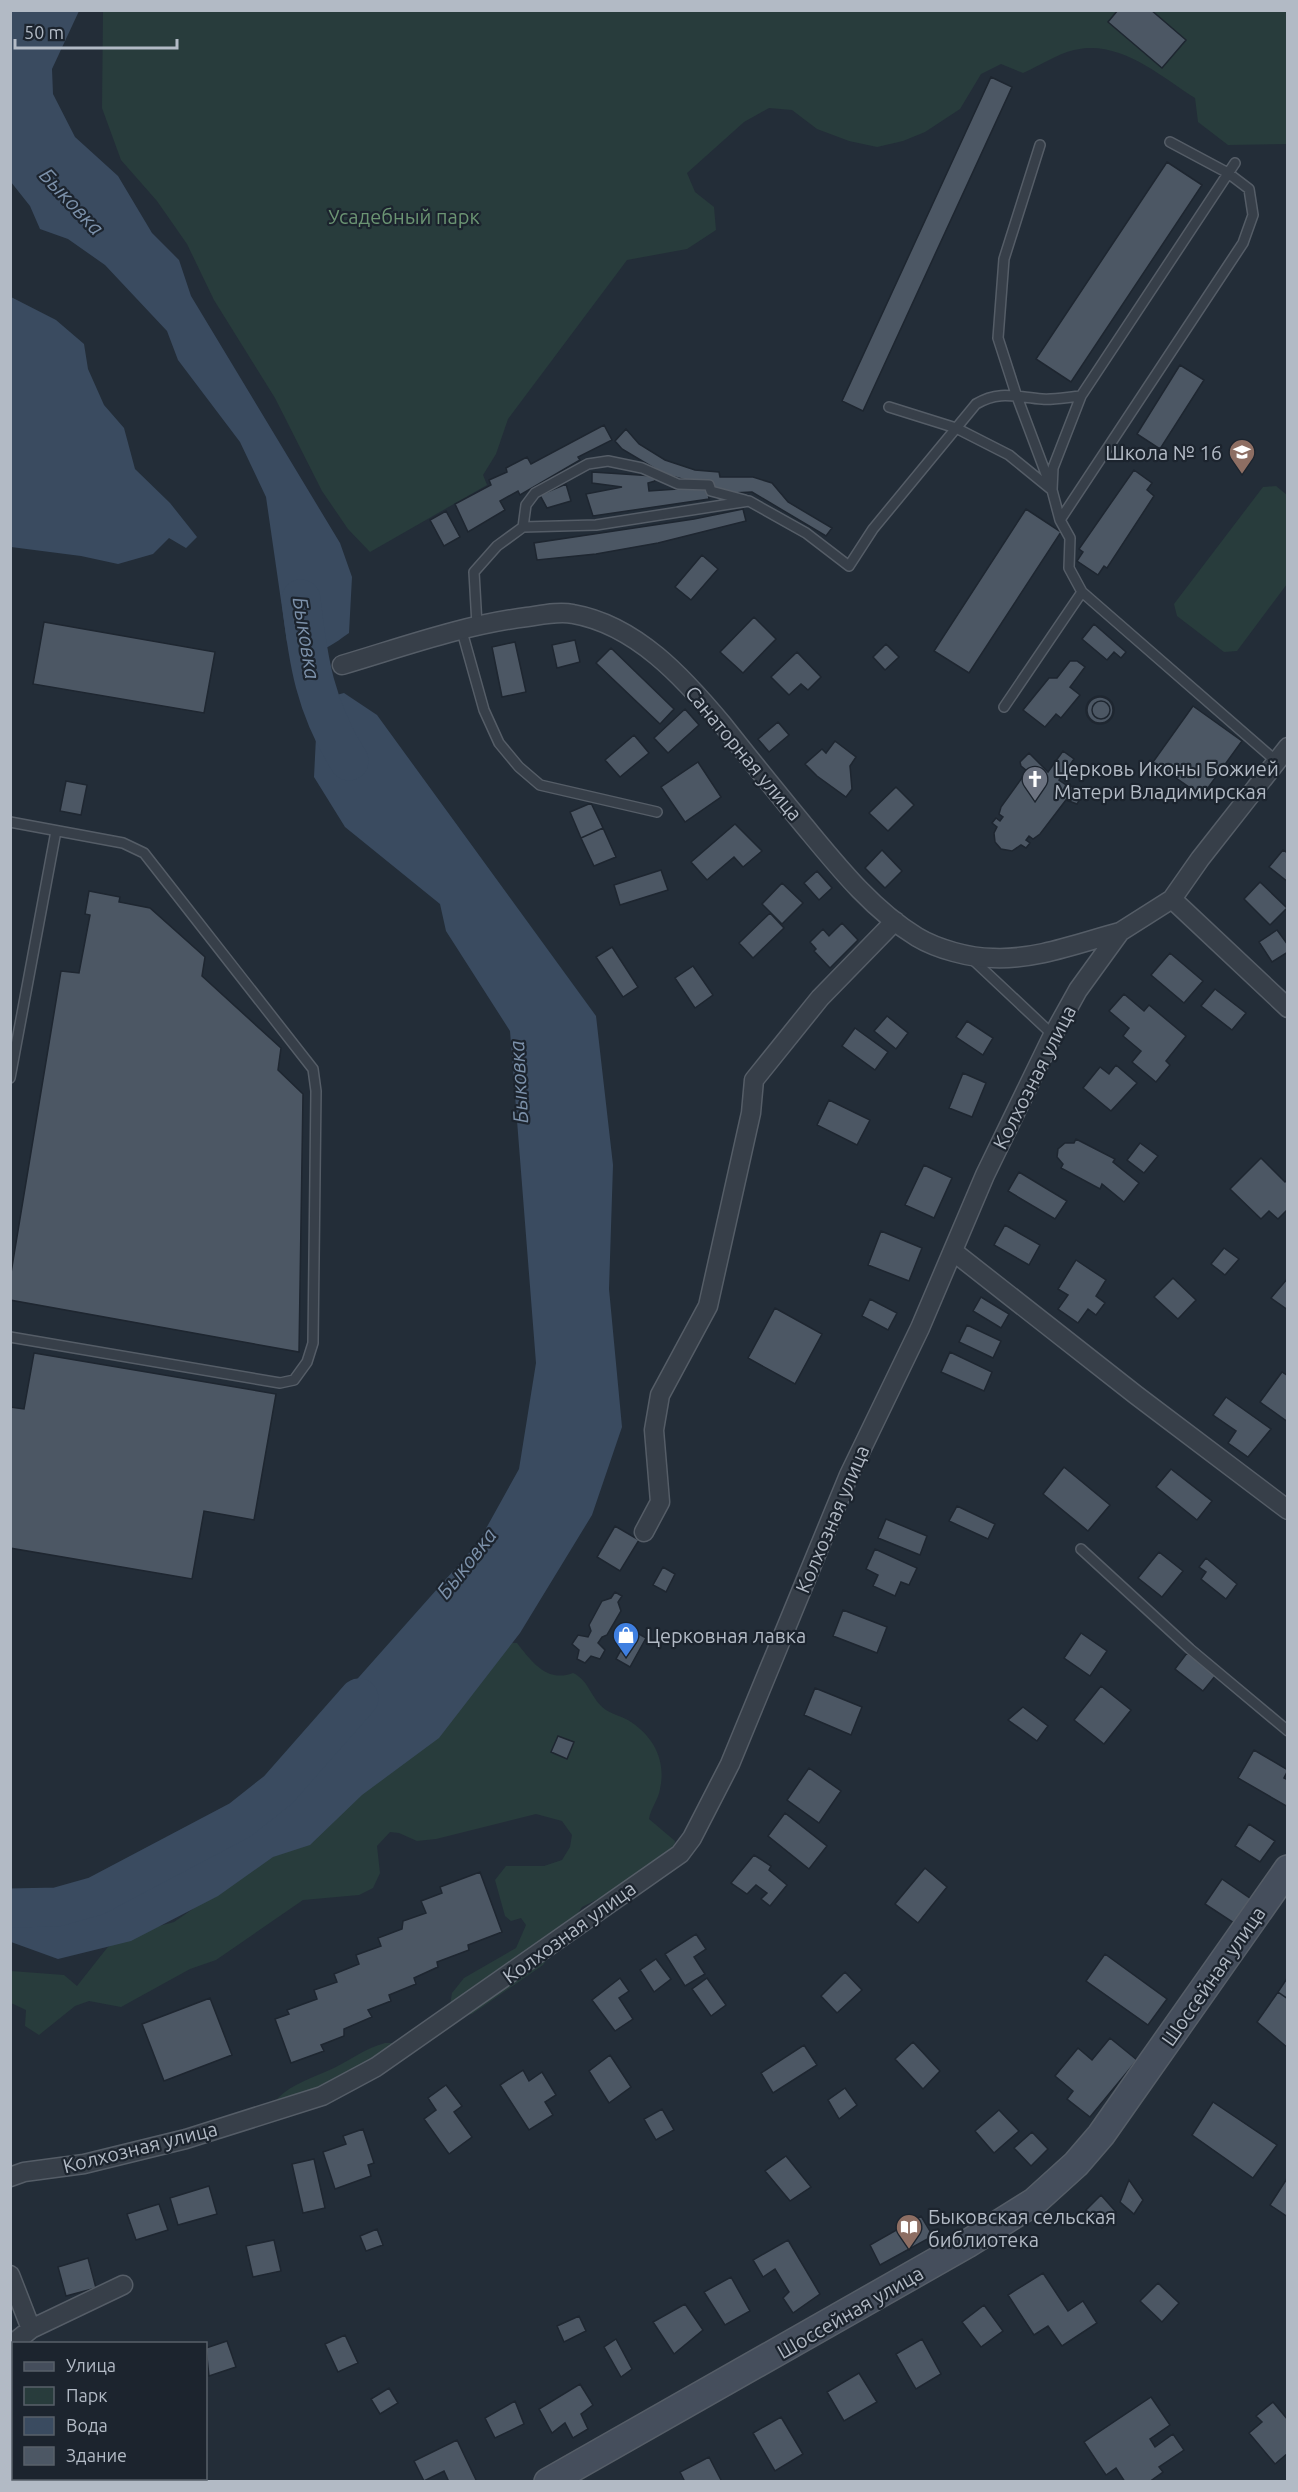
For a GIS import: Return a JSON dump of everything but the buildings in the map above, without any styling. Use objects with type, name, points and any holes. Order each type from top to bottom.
[{"type":"street","name":"Санаторная улица","points":[[342,665],[470,630],[570,613],[600,620],[643,646],[684,681],[840,869],[895,921],[930,943],[990,958],[1009,958],[1037,954],[1120,932]]},
{"type":"street","name":"Колхозная улица","points":[[10,2177],[24,2172],[84,2164],[186,2139],[322,2096],[376,2067],[680,1854],[692,1838],[730,1764],[849,1475],[954,1252],[985,1175],[1053,1035],[1078,990],[1120,932],[1173,899],[1282,754]]},
{"type":"street","points":[[1173,899],[1287,1008]]},
{"type":"street","points":[[644,1532],[660,1502],[654,1431],[660,1395],[708,1306],[751,1113],[754,1080],[820,998],[895,921]]},
{"type":"street","points":[[954,1252],[1287,1510]]},
{"type":"street","name":"Шоссейная улица","points":[[548,2481],[967,2244],[1034,2202],[1076,2164],[1101,2134],[1287,1869]]},
{"type":"street","points":[[10,2275],[31,2328]]},
{"type":"street","points":[[15,2342],[31,2328],[123,2285]]},
{"type":"lane","points":[[1060,520],[1244,243],[1253,215],[1249,189],[1228,173],[1170,142]]},
{"type":"lane","points":[[1040,145],[1004,259],[998,338],[1052,490],[1060,520],[1070,538],[1069,568],[1082,592],[1282,754]]},
{"type":"lane","points":[[1052,490],[1053,468],[1081,396],[1235,163]]},
{"type":"lane","points":[[523,527],[526,505],[535,493],[588,464],[608,460],[642,468],[678,484],[709,485],[711,491],[749,501],[806,533],[849,566],[873,529],[976,404],[990,395],[1016,394],[1042,399],[1081,396]]},
{"type":"lane","points":[[889,407],[957,428],[1009,455],[1052,490]]},
{"type":"lane","points":[[657,812],[540,785],[519,767],[498,743],[484,710],[470,630],[474,572],[497,546],[523,527],[596,525],[749,501]]},
{"type":"lane","points":[[1004,707],[1082,592]]},
{"type":"lane","points":[[10,822],[123,843],[144,853],[314,1069],[316,1091],[313,1343],[303,1370],[294,1380],[280,1383],[10,1337]]},
{"type":"lane","points":[[10,1078],[56,831]]},
{"type":"lane","points":[[965,953],[1053,1035]]},
{"type":"lane","points":[[1082,1549],[1190,1649],[1287,1731]]},
{"type":"green space","name":"Усадебный парк","points":[[103,11],[1287,11],[1287,144],[1228,145],[1198,122],[1195,98],[1138,61],[1123,54],[1091,48],[1068,52],[1023,73],[1001,64],[981,74],[960,109],[925,132],[903,141],[877,147],[849,141],[817,129],[792,110],[769,108],[744,122],[687,173],[695,192],[714,207],[716,230],[687,249],[627,260],[508,419],[496,454],[483,475],[487,485],[370,552],[348,529],[322,491],[275,398],[214,300],[187,244],[157,201],[121,160],[102,108]]},
{"type":"green space","points":[[1276,486],[1287,495],[1287,584],[1237,651],[1224,652],[1177,616],[1174,604],[1263,487]]},
{"type":"green space","points":[[507,1643],[517,1643],[534,1663],[548,1673],[564,1675],[573,1673],[579,1676],[601,1706],[631,1722],[646,1735],[657,1751],[661,1769],[659,1793],[649,1819],[675,1841],[673,1861],[582,1907],[543,1965],[472,2014],[455,2018],[449,2011],[452,1993],[464,1978],[516,1948],[526,1925],[521,1918],[511,1921],[505,1916],[495,1880],[506,1866],[544,1866],[562,1860],[570,1847],[572,1835],[562,1821],[536,1814],[436,1839],[417,1841],[399,1833],[390,1832],[377,1846],[380,1873],[373,1888],[359,1895],[303,1900],[216,1960],[190,1969],[121,2007],[89,2001],[75,2006],[39,2035],[25,2026],[26,2010],[11,2003],[11,1971],[64,1975],[77,1986],[107,1948],[123,1936],[174,1922],[200,1904]]},
{"type":"green space","points":[[385,2043],[396,2043],[404,2050],[281,2109],[277,2099],[289,2089]]},
{"type":"water","points":[[11,10],[79,11],[52,69],[53,94],[75,137],[118,176],[152,233],[179,260],[191,296],[340,543],[352,577],[349,633],[326,648],[312,652],[304,651],[287,642],[266,497],[240,442],[178,360],[167,331],[105,265],[68,239],[40,229],[30,206],[11,182]]},
{"type":"water","points":[[11,297],[56,320],[84,344],[88,369],[104,405],[124,428],[135,469],[170,503],[197,537],[186,548],[169,538],[153,554],[118,564],[81,556],[11,547]]},
{"type":"water","points":[[344,693],[377,715],[596,1016],[613,1165],[609,1289],[622,1427],[592,1515],[520,1633],[439,1738],[362,1795],[310,1845],[273,1857],[218,1896],[131,1941],[58,1959],[11,1942],[11,1917],[104,1905],[276,1814],[306,1774],[351,1686],[478,1543],[519,1469],[536,1363],[510,1031],[446,931],[440,904],[345,827],[314,777],[316,737],[329,697]]},
{"type":"waterway","name":"Быковка","points":[[301,599],[315,683],[328,722],[349,761]]},
{"type":"waterway","name":"Быковка","points":[[10,1908],[57,1907],[96,1896],[240,1820],[278,1790],[359,1698]]},
{"type":"place","name":"Школа № 16","points":[[1242,475]]},
{"type":"place","name":"Церковь Иконы Божией Матери Владимирская","points":[[1035,802]]},
{"type":"place","name":"Церковная лавка","points":[[626,1658]]},
{"type":"place","name":"Быковская сельская библиотека","points":[[909,2250]]}]
